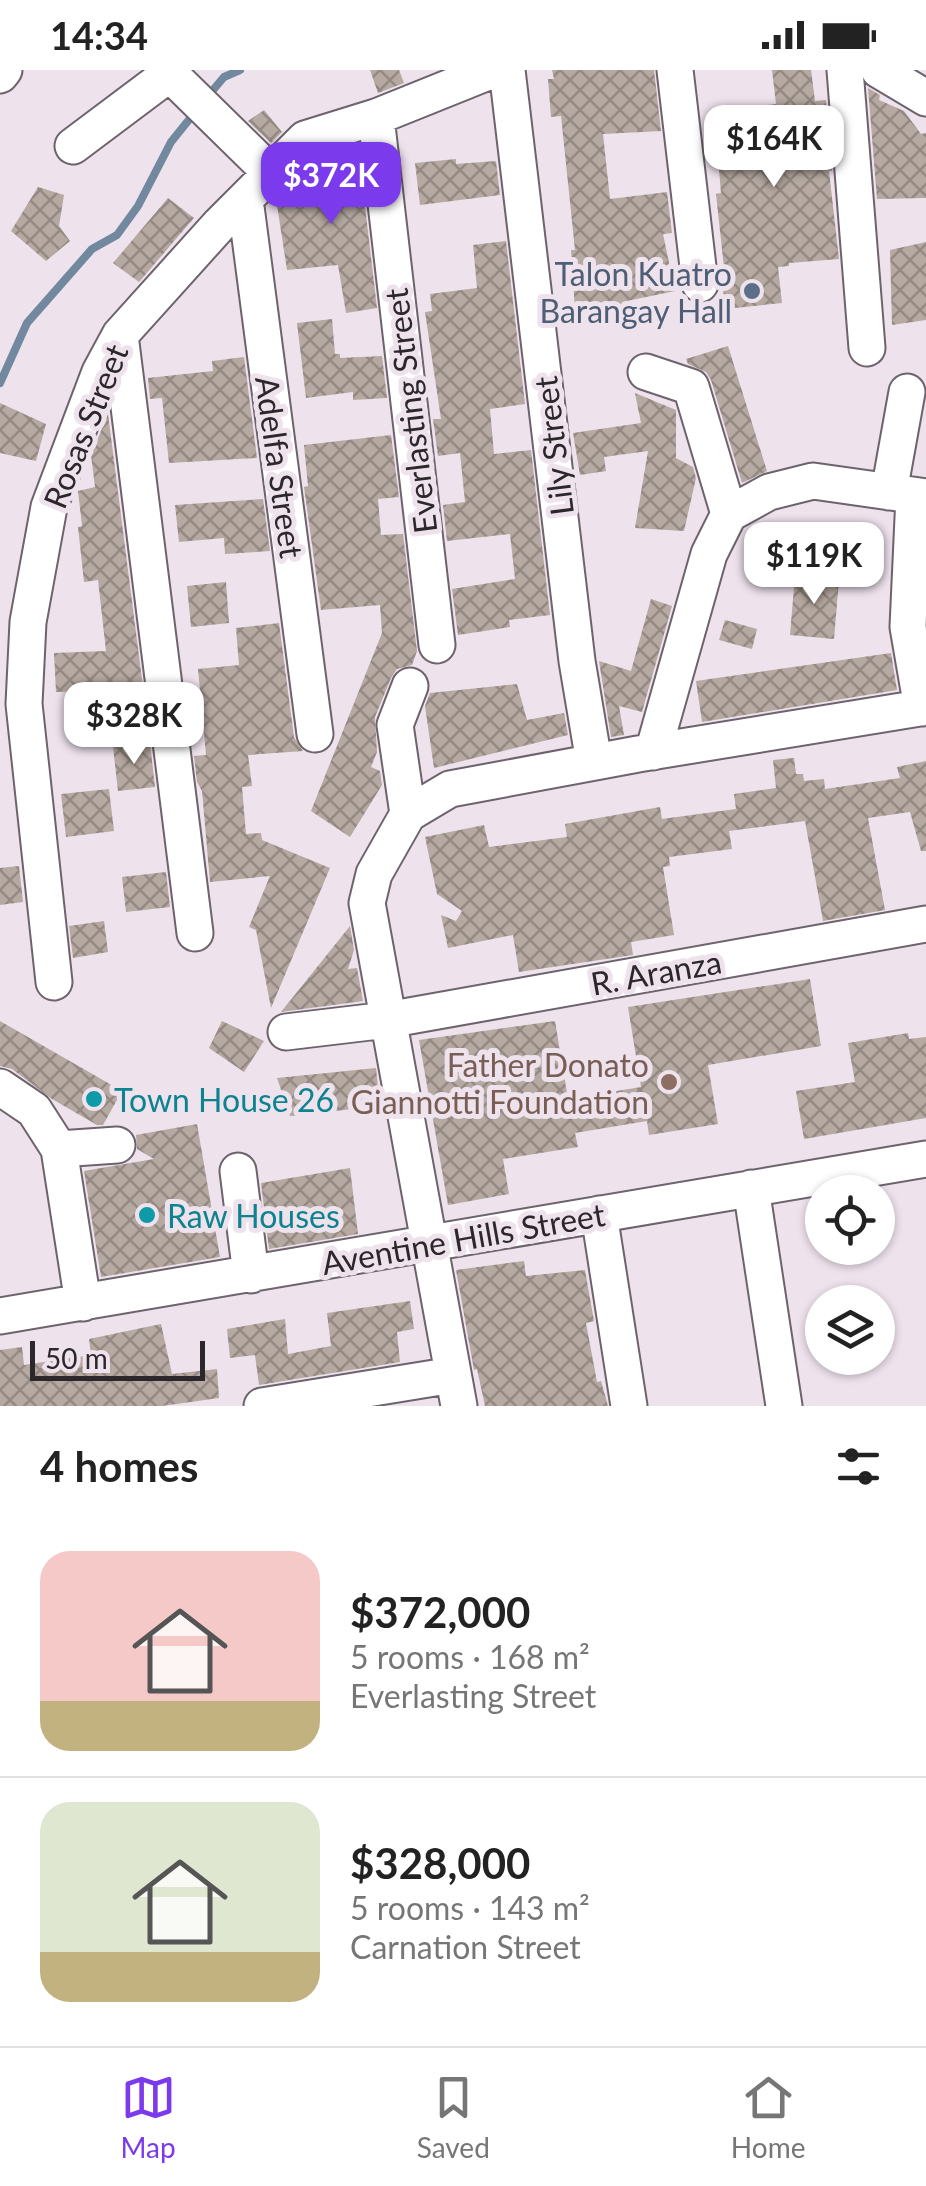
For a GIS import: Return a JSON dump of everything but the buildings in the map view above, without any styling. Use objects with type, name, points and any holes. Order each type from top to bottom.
[{"type":"street","name":"Rosas Street","points":[[54,982],[24,704],[28,622],[48,507],[100,372],[120,335],[304,139],[376,117],[493,70]]},
{"type":"street","name":"Lily Street","points":[[507,70],[577,661],[594,762]]},
{"type":"street","points":[[675,70],[700,284]]},
{"type":"street","points":[[845,70],[867,348]]},
{"type":"street","points":[[878,70],[926,98]]},
{"type":"street","points":[[73,146],[181,78],[271,173]]},
{"type":"street","name":"Everlasting Street","points":[[376,117],[437,645]]},
{"type":"street","name":"Adelfa Street","points":[[244,200],[316,734]]},
{"type":"street","points":[[120,335],[195,933]]},
{"type":"street","points":[[646,372],[691,387],[729,514]]},
{"type":"street","points":[[262,1406],[456,1391],[367,903],[374,874],[408,814],[450,789],[924,708],[908,627],[910,495],[906,392]]},
{"type":"street","points":[[653,752],[709,554],[729,514],[769,492],[813,481],[910,495]]},
{"type":"street","points":[[408,814],[396,724],[410,686]]},
{"type":"street","name":"R. Aranza","points":[[286,1032],[387,1020],[926,924]]},
{"type":"street","points":[[0,1087],[34,1110],[59,1149],[83,1302]]},
{"type":"street","points":[[59,1149],[117,1145]]},
{"type":"street","name":"Aventine Hills Street","points":[[0,1316],[926,1159]]},
{"type":"street","points":[[238,1172],[251,1275]]},
{"type":"street","points":[[751,1188],[784,1406]]},
{"type":"street","points":[[599,1214],[629,1406]]},
{"type":"waterway","points":[[208,96],[224,77],[240,70]]},
{"type":"waterway","points":[[0,383],[27,323],[92,249],[117,235],[138,206],[171,142],[196,111]]},
{"type":"place","name":"Talon Kuatro Barangay Hall","points":[[752,291]]},
{"type":"place","name":"Father Donato Giannotti Foundation","points":[[669,1082]]},
{"type":"place","name":"Town House 26","points":[[94,1099]]},
{"type":"place","name":"Raw Houses","points":[[147,1215]]}]
